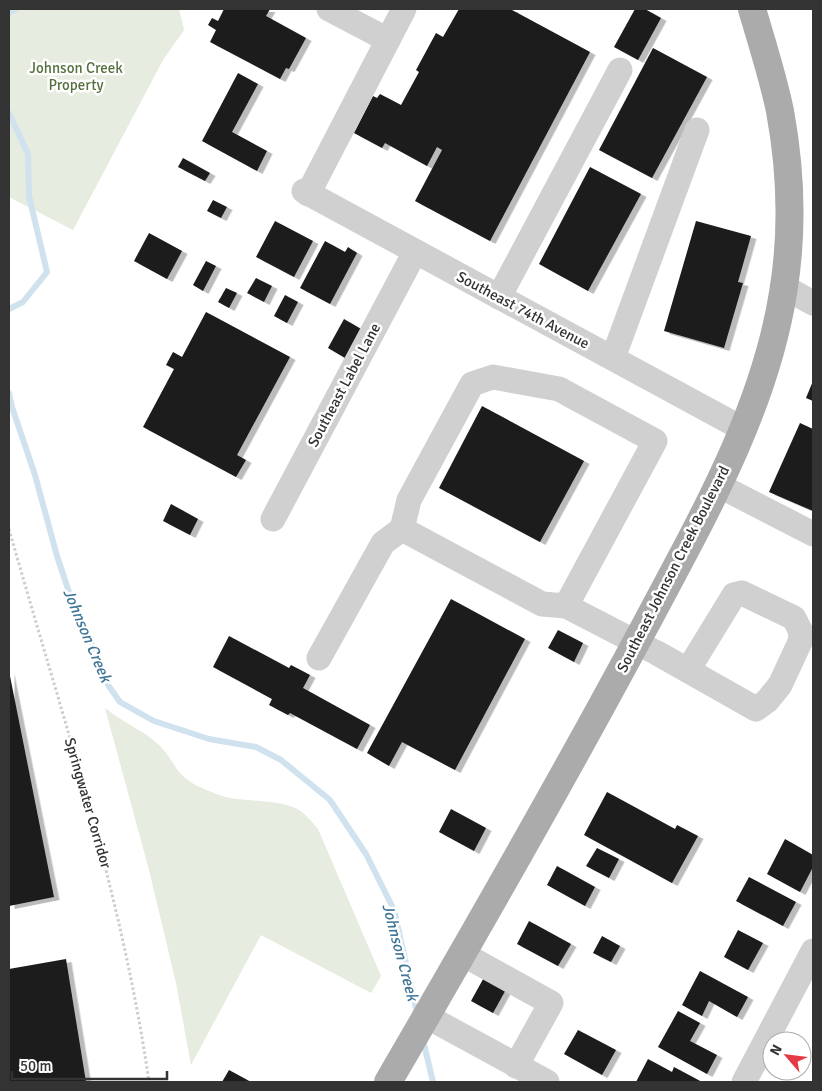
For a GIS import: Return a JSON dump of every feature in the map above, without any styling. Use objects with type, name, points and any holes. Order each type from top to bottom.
[{"type":"main road","name":"Southeast Johnson Creek Boulevard","points":[[391,1076],[590,728],[636,643],[718,485],[766,368],[776,334],[784,286],[789,229],[788,169],[780,109],[752,9]]},
{"type":"street","points":[[329,9],[388,40],[404,9]]},
{"type":"street","name":"Southeast 74th Avenue","points":[[388,40],[306,192],[743,428]]},
{"type":"street","points":[[499,297],[620,70]]},
{"type":"street","points":[[613,358],[697,130]]},
{"type":"street","name":"Southeast Label Lane","points":[[273,519],[415,252]]},
{"type":"street","points":[[784,286],[813,302]]},
{"type":"street","points":[[319,658],[383,543],[402,529],[409,500],[472,384],[493,377],[560,389],[655,441],[566,606]]},
{"type":"street","points":[[718,485],[813,534]]},
{"type":"street","points":[[402,529],[542,604],[566,606],[688,670],[756,709],[767,701],[780,685],[800,642],[801,632],[794,618],[742,593],[734,595],[688,670]]},
{"type":"street","points":[[744,1082],[813,951]]},
{"type":"street","points":[[457,962],[551,1003],[516,1066]]},
{"type":"street","points":[[426,1016],[547,1082]]},
{"type":"path","name":"Springwater Corridor","points":[[9,529],[49,671],[88,798],[107,872],[133,990],[149,1082]]},
{"type":"green space","name":"Johnson Creek Property","points":[[9,9],[179,9],[184,30],[163,60],[73,230],[9,197]]},
{"type":"green space","points":[[105,708],[153,740],[182,775],[193,784],[226,797],[272,802],[293,807],[310,820],[318,829],[381,976],[371,993],[261,935],[191,1065],[176,983],[149,870]]},
{"type":"building","points":[[224,9],[270,9],[266,16],[306,38],[289,69],[286,68],[280,79],[210,42],[216,30],[208,25],[212,18],[218,21]]},
{"type":"building","points":[[459,9],[513,9],[590,52],[490,241],[415,201],[442,150],[437,147],[427,166],[385,143],[382,148],[354,133],[373,96],[377,98],[380,94],[401,105],[419,72],[416,70],[436,33],[443,37]]},
{"type":"building","points":[[635,9],[645,9],[661,18],[638,60],[614,47]]},
{"type":"building","points":[[653,48],[707,77],[652,178],[599,150]]},
{"type":"building","points":[[238,73],[258,84],[232,132],[267,151],[257,171],[202,141]]},
{"type":"building","points":[[183,158],[210,173],[205,181],[178,167]]},
{"type":"building","points":[[590,167],[641,194],[588,291],[539,264]]},
{"type":"building","points":[[213,200],[227,207],[221,218],[207,211]]},
{"type":"building","points":[[275,221],[313,241],[294,277],[256,257]]},
{"type":"building","points":[[696,221],[751,236],[738,282],[743,283],[724,348],[664,331]]},
{"type":"building","points":[[149,233],[182,251],[167,279],[134,261]]},
{"type":"building","points":[[325,241],[345,252],[348,247],[357,253],[330,304],[300,288]]},
{"type":"building","points":[[206,261],[216,266],[203,291],[193,285]]},
{"type":"building","points":[[256,278],[272,286],[264,302],[247,293]]},
{"type":"building","points":[[226,288],[237,293],[229,308],[218,302]]},
{"type":"building","points":[[285,295],[298,302],[287,323],[274,316]]},
{"type":"building","points":[[206,312],[290,357],[237,455],[246,460],[236,477],[143,427],[174,369],[166,365],[173,352],[182,357]]},
{"type":"building","points":[[344,319],[361,329],[345,358],[328,348]]},
{"type":"building","points":[[813,381],[813,401],[806,398]]},
{"type":"building","points":[[482,406],[584,461],[540,542],[439,488]]},
{"type":"building","points":[[800,423],[813,429],[813,511],[769,492]]},
{"type":"building","points":[[171,504],[198,519],[190,535],[163,521]]},
{"type":"building","points":[[451,599],[525,639],[455,770],[402,742],[389,766],[367,753]]},
{"type":"building","points":[[558,630],[583,643],[574,662],[548,648]]},
{"type":"building","points":[[229,636],[289,668],[291,665],[310,675],[303,688],[370,725],[357,749],[290,713],[288,715],[269,705],[272,699],[213,667]]},
{"type":"building","points":[[9,671],[54,897],[9,906]]},
{"type":"building","points":[[607,792],[675,829],[677,825],[698,836],[672,883],[584,835]]},
{"type":"building","points":[[451,809],[486,828],[474,851],[439,832]]},
{"type":"building","points":[[785,839],[813,855],[813,867],[800,892],[767,874]]},
{"type":"building","points":[[597,848],[619,859],[609,878],[586,866]]},
{"type":"building","points":[[557,866],[595,887],[585,906],[547,885]]},
{"type":"building","points":[[749,877],[796,902],[783,926],[736,901]]},
{"type":"building","points":[[529,921],[571,944],[558,966],[517,944]]},
{"type":"building","points":[[738,930],[763,943],[748,970],[724,957]]},
{"type":"building","points":[[602,936],[620,946],[611,962],[593,953]]},
{"type":"building","points":[[66,959],[86,1082],[9,1082],[9,969]]},
{"type":"building","points":[[700,971],[748,997],[737,1017],[709,1001],[702,1016],[682,1005]]},
{"type":"building","points":[[487,972],[509,984],[493,1013],[471,1001]]},
{"type":"building","points":[[678,1011],[700,1023],[690,1041],[717,1055],[707,1074],[658,1047]]},
{"type":"building","points":[[578,1030],[616,1050],[602,1075],[564,1054]]},
{"type":"building","points":[[648,1059],[672,1072],[674,1067],[702,1082],[636,1082]]},
{"type":"building","points":[[229,1070],[251,1082],[222,1082]]},
{"type":"waterway","name":"Johnson Creek","points":[[9,13],[16,9]]},
{"type":"waterway","name":"Johnson Creek","points":[[9,113],[28,154],[29,196],[47,272],[23,302],[9,309]]},
{"type":"waterway","name":"Johnson Creek","points":[[9,393],[71,598],[108,685],[120,702],[154,721],[209,739],[256,747],[281,760],[330,800],[366,854],[394,910],[417,1013]]},
{"type":"waterway","name":"Johnson Creek","points":[[423,1040],[433,1082]]}]
